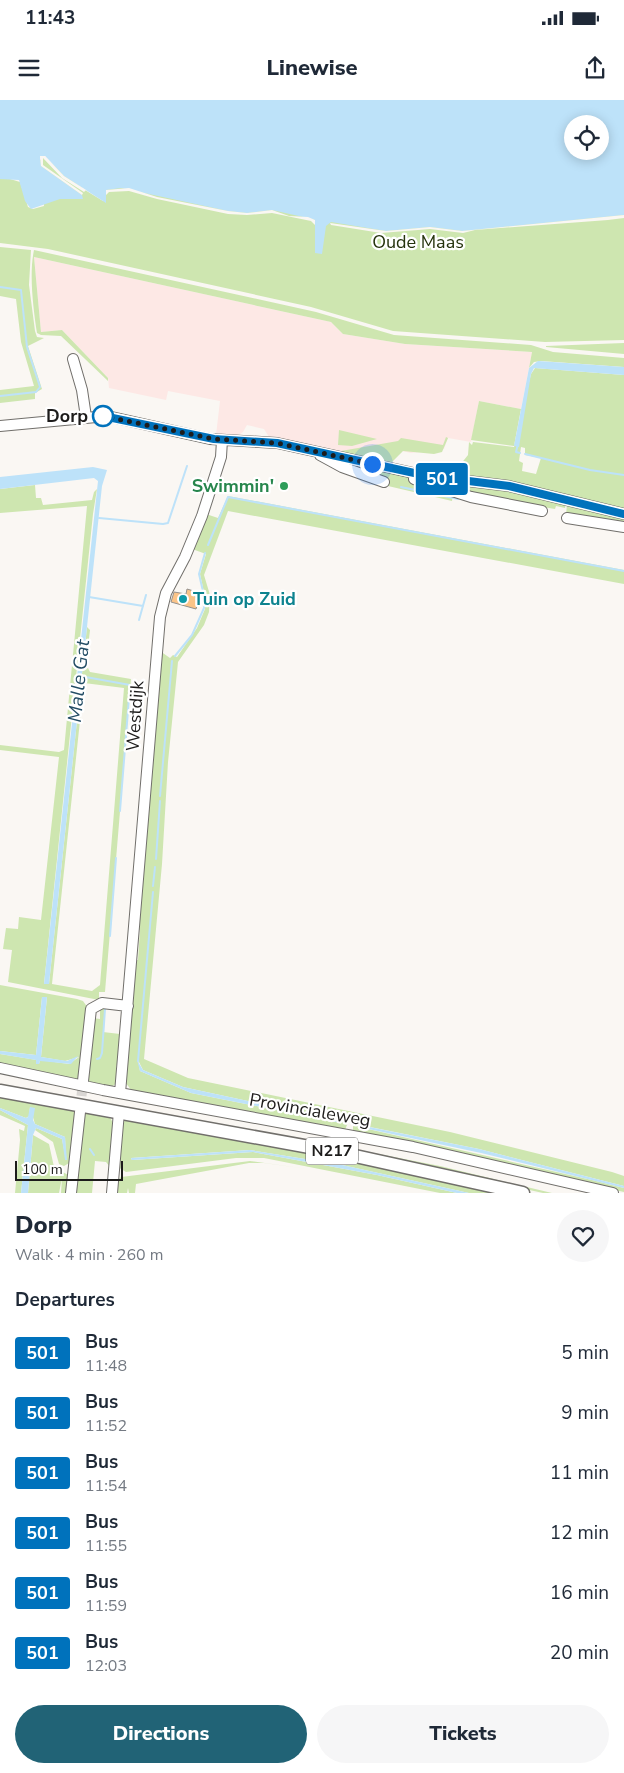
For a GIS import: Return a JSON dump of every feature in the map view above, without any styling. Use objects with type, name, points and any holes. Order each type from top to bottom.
[{"type":"main road","name":"Provincialeweg","points":[[0,1091],[337,1152],[523,1193]]},
{"type":"street","points":[[73,359],[83,396],[86,417]]},
{"type":"street","points":[[0,426],[86,417],[115,418],[222,440],[263,441],[447,480],[509,486],[624,514]]},
{"type":"street","name":"Westdijk","points":[[120,1093],[160,617],[166,593],[183,563],[202,516],[221,457],[222,440]]},
{"type":"street","points":[[318,452],[327,460],[342,468],[384,482]]},
{"type":"street","points":[[402,471],[415,480],[471,497],[542,511]]},
{"type":"street","points":[[567,518],[624,527]]},
{"type":"street","points":[[83,1081],[92,1009],[102,1003],[128,1006]]},
{"type":"street","name":"Provincialeweg","points":[[0,1068],[120,1093],[413,1147],[612,1193]]},
{"type":"street","points":[[71,1193],[80,1112]]},
{"type":"street","points":[[112,1193],[119,1112]]},
{"type":"shaded area","points":[[34,257],[331,322],[343,334],[405,344],[532,352],[521,409],[479,401],[471,442],[448,438],[444,449],[411,453],[402,451],[388,464],[269,437],[264,429],[247,425],[243,432],[237,436],[216,435],[220,401],[168,391],[166,400],[109,388],[108,378],[62,330],[41,332]]},
{"type":"green space","name":"Oude Maas","points":[[104,154],[624,204],[624,340],[545,342],[393,331],[311,307],[48,249],[0,243],[0,176],[20,182],[28,207],[33,209],[44,206],[40,160],[44,157],[85,190],[103,201]]},
{"type":"green space","points":[[0,247],[31,250],[29,285],[35,331],[37,337],[44,338],[28,346],[42,389],[35,393],[35,399],[0,403],[0,390],[34,386],[21,342],[16,299],[0,296]]},
{"type":"green space","points":[[34,250],[316,312],[394,335],[531,345],[553,352],[624,358],[624,367],[541,361],[534,362],[529,368],[532,352],[405,344],[343,334],[331,322],[34,257],[41,332],[62,330],[108,378],[108,381],[61,336],[37,333],[32,280]]},
{"type":"green space","points":[[624,343],[624,354],[546,347],[546,346]]},
{"type":"green space","points":[[535,368],[624,375],[624,511],[612,506],[415,471],[416,465],[460,465],[468,455],[469,442],[472,445],[473,442],[514,447],[531,374]],"holes":[[[521,447],[525,448],[525,455],[541,458],[536,474],[522,471],[523,463],[519,461]]]},
{"type":"green space","points":[[479,401],[521,409],[514,446],[471,440]]},
{"type":"green space","points":[[339,430],[377,439],[352,446],[338,445]]},
{"type":"green space","points":[[446,437],[448,438],[442,452],[434,454],[403,451],[390,464],[340,455],[341,451],[398,441],[401,438],[443,445]]},
{"type":"green space","points":[[329,460],[399,474],[453,494],[452,501],[388,486],[389,481]]},
{"type":"green space","points":[[435,480],[492,487],[566,503],[565,508],[556,506],[555,509],[469,495]]},
{"type":"green space","points":[[35,485],[36,498],[41,498],[43,505],[92,500],[97,489],[44,984],[49,984],[87,627],[90,630],[86,664],[90,672],[131,679],[105,992],[99,992],[99,1000],[8,982],[12,950],[3,949],[6,928],[18,929],[19,917],[41,920],[59,757],[0,750],[0,745],[59,752],[64,750],[87,506],[0,513],[0,489]],"holes":[[[84,683],[124,688],[100,985],[92,991],[52,984]]]},
{"type":"green space","points":[[228,496],[624,570],[624,584],[228,511],[204,575],[210,595],[209,612],[204,625],[178,662],[144,1059],[188,1078],[450,1132],[612,1172],[624,1176],[624,1186],[479,1149],[360,1125],[359,1127],[592,1180],[624,1188],[624,1192],[353,1132],[353,1120],[349,1120],[345,1130],[132,1091],[125,1082],[134,960],[138,960],[140,930],[137,929],[160,651],[170,658],[173,655],[177,657],[197,628],[205,609],[206,601],[200,574],[206,554],[192,549],[206,514],[218,518]],"holes":[[[138,1060],[143,1070],[183,1087],[341,1121],[341,1123],[191,1093],[140,1071]]]},
{"type":"green space","points":[[567,503],[624,516],[624,526],[566,516]]},
{"type":"green space","points":[[0,985],[83,1001],[88,1008],[80,1080],[0,1065],[0,1054],[37,1060],[39,1064],[40,1060],[69,1064],[79,1057],[65,1061],[41,1057],[47,997],[42,997],[36,1055],[0,1051]]},
{"type":"green space","points":[[100,1007],[105,1007],[103,1032],[120,1034],[119,1059],[116,1067],[119,1072],[117,1083],[111,1087],[88,1084],[93,1018],[100,1019]]},
{"type":"green space","points":[[0,1095],[76,1110],[71,1162],[64,1166],[59,1164],[53,1142],[35,1130],[36,1128],[62,1139],[66,1160],[65,1137],[35,1124],[30,1107],[29,1116],[26,1118],[0,1108]]},
{"type":"green space","points":[[0,1110],[28,1125],[21,1193],[15,1193],[20,1140],[19,1129],[24,1131],[25,1126],[0,1115]]},
{"type":"green space","points":[[83,1111],[107,1116],[112,1121],[113,1127],[110,1167],[106,1162],[95,1161],[92,1193],[76,1193]]},
{"type":"green space","points":[[126,1120],[297,1148],[503,1193],[469,1193],[342,1165],[250,1150],[131,1158],[132,1160],[253,1152],[377,1175],[457,1193],[440,1193],[264,1158],[236,1158],[126,1172],[118,1167],[122,1123]]},
{"type":"green space","points":[[33,1135],[49,1144],[54,1167],[68,1175],[68,1193],[61,1193],[62,1178],[59,1193],[28,1193]]},
{"type":"green space","points":[[307,1140],[440,1166],[552,1193],[543,1193]]},
{"type":"green space","points":[[250,1161],[308,1169],[264,1163],[249,1163],[136,1184],[135,1193],[129,1193],[128,1188],[127,1193],[114,1193],[116,1182],[121,1177]]},
{"type":"water","points":[[0,100],[624,100],[624,215],[463,231],[430,227],[386,231],[331,222],[326,226],[322,254],[315,253],[315,220],[272,210],[247,213],[228,211],[121,188],[106,190],[106,203],[64,176],[45,156],[40,156],[41,166],[82,195],[83,199],[60,199],[31,209],[25,201],[19,180],[0,179]]},
{"type":"water","points":[[538,361],[624,367],[624,375],[534,368],[531,374],[519,447],[514,446],[529,368]]},
{"type":"water","name":"Malle Gat","points":[[93,467],[107,470],[102,486],[49,984],[44,984],[98,481],[94,478],[0,489],[0,477]]},
{"type":"water","points":[[42,997],[47,997],[41,1057],[67,1061],[78,1056],[71,1064],[40,1061],[39,1064],[36,1064],[36,1060],[0,1054],[0,1051],[36,1055]]},
{"type":"water","points":[[137,1060],[143,1070],[183,1087],[341,1121],[341,1123],[191,1093],[140,1071]]},
{"type":"water","points":[[30,1107],[35,1108],[33,1120],[35,1124],[65,1137],[67,1160],[65,1160],[62,1139],[36,1128],[33,1135],[28,1193],[21,1193],[28,1125],[0,1110],[0,1108],[26,1118],[28,1117]]},
{"type":"water","points":[[359,1125],[479,1149],[624,1186],[624,1188],[481,1153],[359,1127]]},
{"type":"water","points":[[250,1150],[342,1165],[469,1193],[457,1193],[377,1175],[253,1152],[132,1160],[131,1158]]},
{"type":"pier","points":[[40,156],[45,156],[64,176],[86,190],[84,192],[62,178],[43,158],[43,165],[83,193],[82,195],[41,166]]},
{"type":"pier","points":[[129,188],[157,197],[228,211],[247,213],[272,210],[289,216],[308,217],[315,220],[315,225],[311,221],[272,213],[228,214],[129,191],[109,192],[106,195],[106,190]]},
{"type":"pier","points":[[624,215],[624,218],[608,220],[475,230],[463,233],[430,229],[381,233],[331,225],[330,223],[386,231],[430,227],[462,231]]},
{"type":"building","name":"Tuin op Zuid","points":[[187,589],[197,592],[195,597],[199,599],[196,609],[171,602],[174,592],[186,594]]},
{"type":"waterway","points":[[0,287],[21,290],[27,347],[40,387],[36,392],[0,396]]},
{"type":"waterway","points":[[518,444],[516,452],[520,453]]},
{"type":"waterway","points":[[525,454],[590,470],[624,475]]},
{"type":"waterway","points":[[99,518],[168,523],[187,466]]},
{"type":"waterway","points":[[401,487],[458,499]]},
{"type":"waterway","points":[[208,545],[228,497],[624,571]]},
{"type":"waterway","points":[[175,656],[192,635],[204,608],[205,600],[199,574],[205,553]]},
{"type":"waterway","points":[[139,620],[146,595]]},
{"type":"waterway","points":[[89,597],[143,606]]},
{"type":"waterway","points":[[160,796],[172,661]]},
{"type":"waterway","name":"Malle Gat","points":[[80,676],[130,685],[120,811]]},
{"type":"waterway","points":[[156,859],[160,801]]},
{"type":"waterway","points":[[110,936],[116,858]]},
{"type":"waterway","points":[[153,886],[155,867]]},
{"type":"waterway","points":[[138,1061],[153,892]]},
{"type":"waterway","points":[[97,1059],[100,1058],[102,1053],[105,1009]]},
{"type":"waterway","points":[[90,1149],[94,1155]]},
{"type":"tunnel","points":[[80,1111],[83,1081]]},
{"type":"bus line","name":"501","points":[[103,416],[214,439],[257,440],[277,443],[447,480],[509,486],[624,514]]},
{"type":"place","name":"Dorp","points":[[103,416]]},
{"type":"place","name":"Swimmin'","points":[[284,486]]},
{"type":"place","name":"Tuin op Zuid","points":[[183,599]]},
{"type":"route","points":[[103,416],[214,439],[257,440],[277,443],[372,464]]}]
